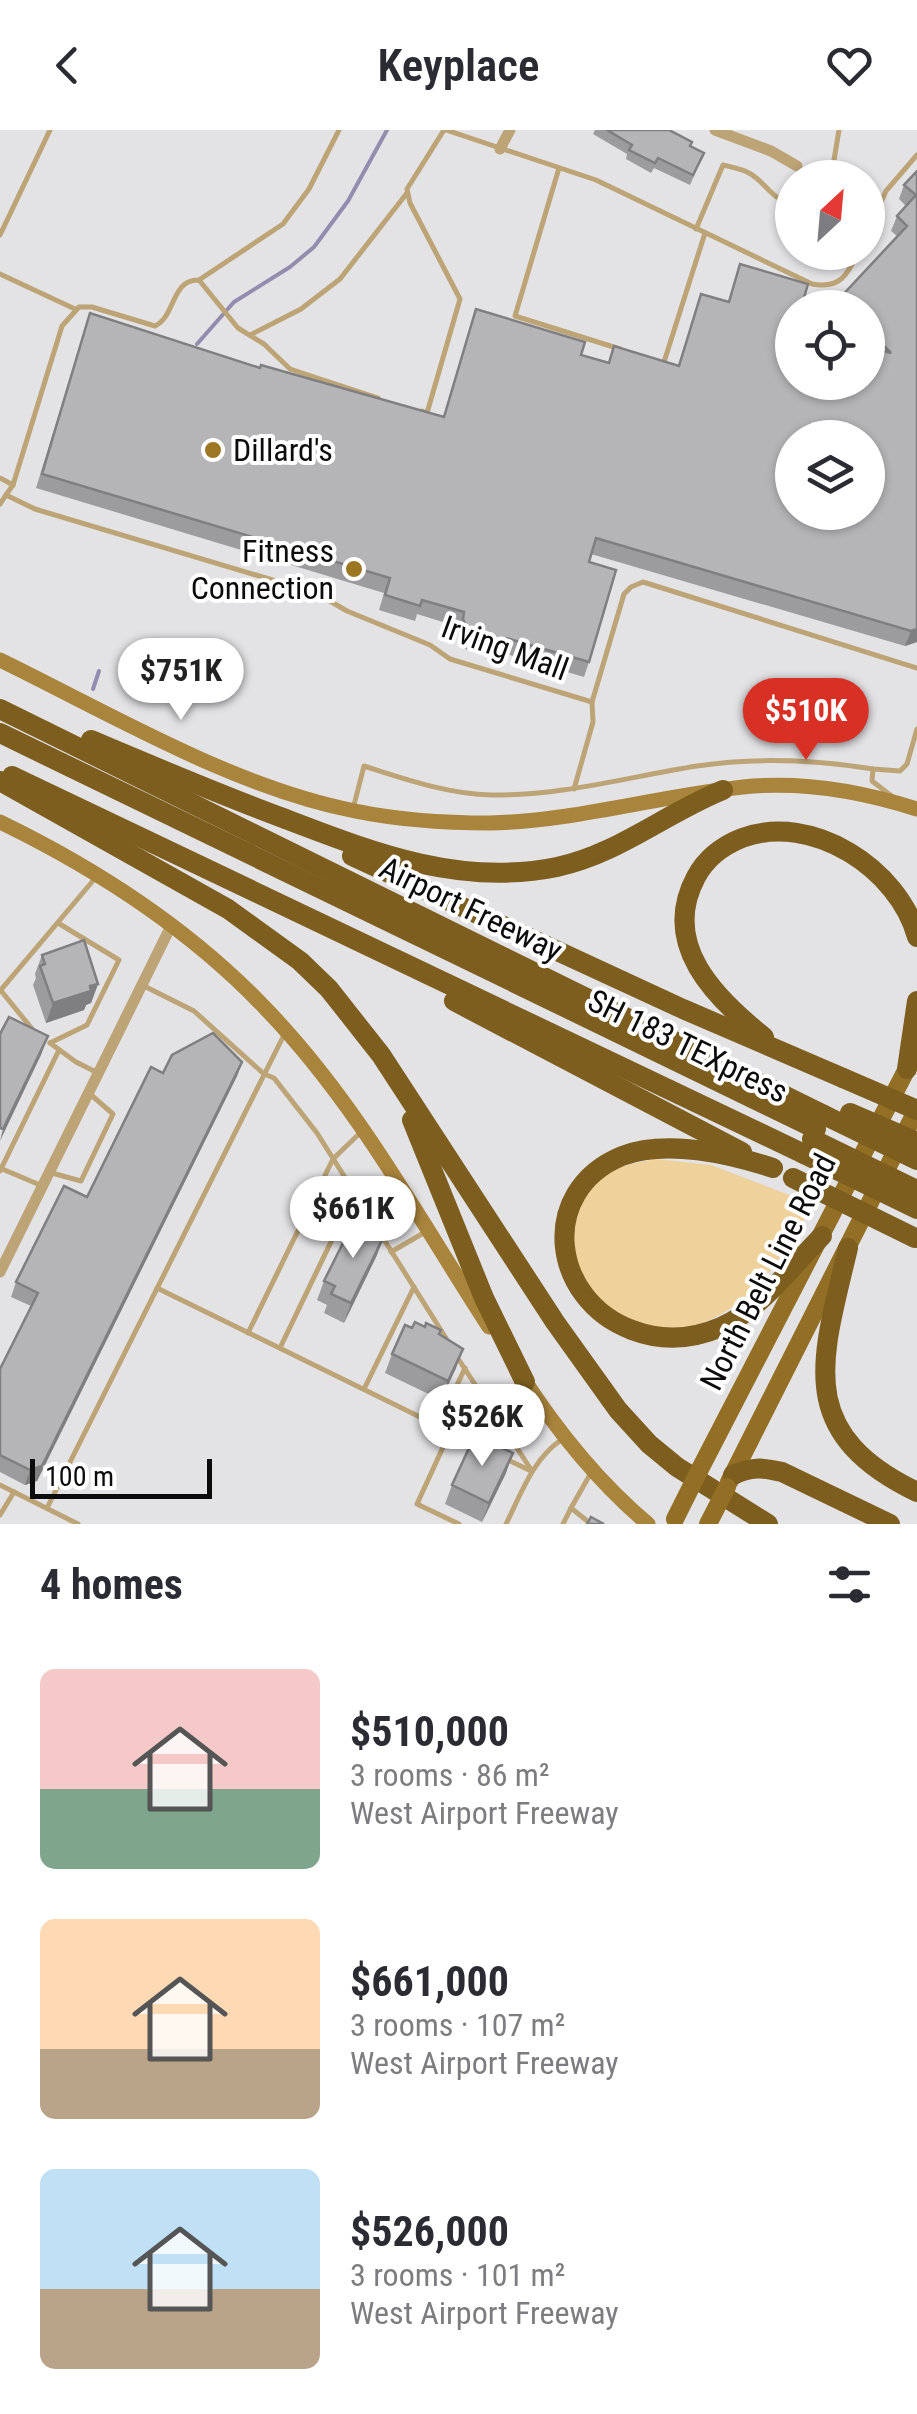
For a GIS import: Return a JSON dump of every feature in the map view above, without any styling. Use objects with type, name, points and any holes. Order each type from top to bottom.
[{"type":"highway","points":[[0,700],[218,794],[683,1009],[917,1109]]},
{"type":"highway","name":"Airport Freeway","points":[[0,709],[744,1076],[817,1128],[917,1209]]},
{"type":"highway","name":"SH 183 TEXpress","points":[[0,734],[917,1178]]},
{"type":"highway","name":"SH 183 TEXpress","points":[[0,745],[817,1128],[917,1190]]},
{"type":"highway","name":"Airport Freeway","points":[[0,770],[359,942],[817,1128],[917,1160]]},
{"type":"highway","points":[[0,781],[266,934],[329,988],[381,1055],[564,1336],[618,1410],[677,1467],[768,1524]]},
{"type":"highway","points":[[218,794],[382,855],[449,870],[500,873],[583,859],[723,790]]},
{"type":"highway","points":[[791,1055],[754,1028],[708,984],[693,963],[685,940],[689,891],[702,867],[720,848],[768,832],[826,842],[855,856],[880,875],[899,896],[917,938]]},
{"type":"highway","points":[[359,942],[420,983],[772,1168],[916,1238]]},
{"type":"highway","points":[[907,1069],[917,1000]]},
{"type":"highway","points":[[381,1055],[410,1113],[484,1298],[525,1382]]},
{"type":"highway","points":[[817,1128],[917,1142]]},
{"type":"highway","points":[[772,1168],[677,1150],[626,1155],[603,1166],[571,1204],[565,1226],[564,1249],[578,1289],[594,1308],[618,1325],[671,1338],[698,1336],[744,1315],[822,1236]]},
{"type":"highway","points":[[848,1248],[827,1344],[824,1389],[832,1416],[846,1440],[878,1470],[917,1492]]},
{"type":"highway","points":[[730,1481],[749,1468],[782,1472],[890,1524]]},
{"type":"main road","points":[[0,660],[234,773],[353,811],[435,821],[519,822],[767,786],[816,786],[916,808]]},
{"type":"main road","points":[[0,822],[100,874],[172,924],[241,984],[286,1031],[363,1130],[564,1438],[592,1471],[648,1524]]},
{"type":"main road","name":"North Belt Line Road","points":[[674,1522],[917,1048]]},
{"type":"main road","name":"North Belt Line Road","points":[[708,1524],[917,1109]]},
{"type":"street","points":[[500,148],[510,130]]},
{"type":"street","points":[[714,130],[787,160]]},
{"type":"street","points":[[0,1272],[172,924]]},
{"type":"lane","points":[[0,235],[50,130]]},
{"type":"lane","points":[[0,274],[75,309],[88,306],[155,326],[164,322],[182,285],[199,280],[284,224],[308,189],[339,130]]},
{"type":"lane","points":[[250,336],[301,309],[340,279],[406,193],[445,130],[596,180],[775,266]]},
{"type":"lane","points":[[834,160],[839,130]]},
{"type":"lane","points":[[885,193],[917,155]]},
{"type":"lane","points":[[696,228],[724,164],[752,173],[775,196]]},
{"type":"lane","points":[[560,168],[515,316],[622,350]]},
{"type":"lane","points":[[406,193],[460,302],[428,413],[418,410]]},
{"type":"lane","points":[[651,358],[665,363],[705,233]]},
{"type":"lane","points":[[784,270],[818,286],[842,280],[848,270]]},
{"type":"lane","points":[[199,280],[232,322],[296,372],[387,401]]},
{"type":"lane","points":[[0,504],[13,485],[62,326],[75,309]]},
{"type":"lane","points":[[0,478],[13,485]]},
{"type":"lane","name":"Irving Mall","points":[[6,496],[36,509],[316,593],[348,611],[430,645],[450,659],[592,702],[622,599],[631,587],[642,582],[917,668]]},
{"type":"lane","points":[[574,788],[592,722],[592,702]]},
{"type":"lane","points":[[353,811],[364,766],[470,794],[574,788],[748,760],[838,764],[900,772],[907,764],[917,730]]},
{"type":"lane","points":[[873,768],[872,780],[916,808]]},
{"type":"lane","points":[[98,1072],[59,1050],[26,1024],[0,992],[100,874]]},
{"type":"lane","points":[[50,1042],[88,1026],[119,960],[58,923]]},
{"type":"lane","points":[[142,985],[194,1011],[264,1074],[274,1078],[317,1133],[532,1472]]},
{"type":"lane","points":[[47,1508],[286,1031]]},
{"type":"lane","points":[[42,1186],[0,1169],[59,1050]]},
{"type":"lane","points":[[49,1172],[81,1180],[89,1164],[113,1114],[88,1092]]},
{"type":"lane","points":[[248,1333],[333,1159],[363,1130]]},
{"type":"lane","points":[[280,1348],[354,1194]]},
{"type":"lane","points":[[391,1252],[427,1231]]},
{"type":"lane","points":[[364,1389],[414,1286]]},
{"type":"lane","points":[[157,1288],[484,1448]]},
{"type":"lane","points":[[438,1426],[465,1368]]},
{"type":"lane","points":[[469,1441],[488,1401]]},
{"type":"lane","points":[[450,1432],[416,1504],[459,1524]]},
{"type":"lane","points":[[506,1524],[532,1472],[550,1448],[564,1438]]},
{"type":"lane","points":[[500,1456],[532,1472]]},
{"type":"lane","points":[[563,1524],[592,1471]]},
{"type":"lane","points":[[0,1484],[78,1524]]},
{"type":"lane","points":[[0,1516],[14,1492]]},
{"type":"lane","points":[[572,1508],[591,1524]]},
{"type":"shaded area","points":[[655,1159],[711,1165],[813,1204],[778,1260],[752,1291],[721,1314],[686,1328],[649,1326],[614,1310],[585,1283],[571,1249],[578,1211],[592,1185],[616,1169]]},
{"type":"building","points":[[607,130],[669,130],[704,153],[693,175],[658,158],[655,163],[629,150],[632,145]]},
{"type":"building","points":[[917,171],[917,629],[911,631],[596,538],[589,562],[616,570],[589,662],[506,638],[497,643],[470,635],[464,612],[422,600],[420,606],[385,595],[390,578],[42,474],[90,313],[260,368],[261,365],[444,417],[476,309],[585,342],[581,355],[609,363],[614,346],[679,366],[701,294],[729,302],[740,264],[808,284],[806,290],[775,290],[775,400],[885,400],[885,351],[891,353],[885,347],[885,290],[847,290],[866,270],[885,270],[885,250],[907,226],[897,216],[916,195],[904,185]]},
{"type":"building","points":[[84,940],[98,984],[90,986],[91,991],[53,1003],[40,966],[45,964],[42,955]]},
{"type":"building","points":[[9,1017],[48,1036],[3,1129],[0,1034]]},
{"type":"building","points":[[213,1033],[242,1062],[42,1466],[30,1470],[0,1455],[0,1369],[38,1293],[16,1282],[64,1186],[87,1197],[151,1067],[163,1073],[172,1055]]},
{"type":"building","points":[[354,1221],[384,1236],[351,1303],[331,1294],[335,1286],[324,1281]]},
{"type":"building","points":[[415,1322],[441,1330],[439,1334],[463,1349],[448,1381],[392,1354],[405,1325],[412,1328]]},
{"type":"building","points":[[475,1435],[513,1453],[489,1503],[452,1485]]},
{"type":"waterway","points":[[197,344],[234,302],[314,247],[348,201],[387,130]]},
{"type":"waterway","points":[[93,689],[99,671]]},
{"type":"place","name":"Dillard's","points":[[213,450]]},
{"type":"place","name":"Fitness Connection","points":[[354,569]]}]
